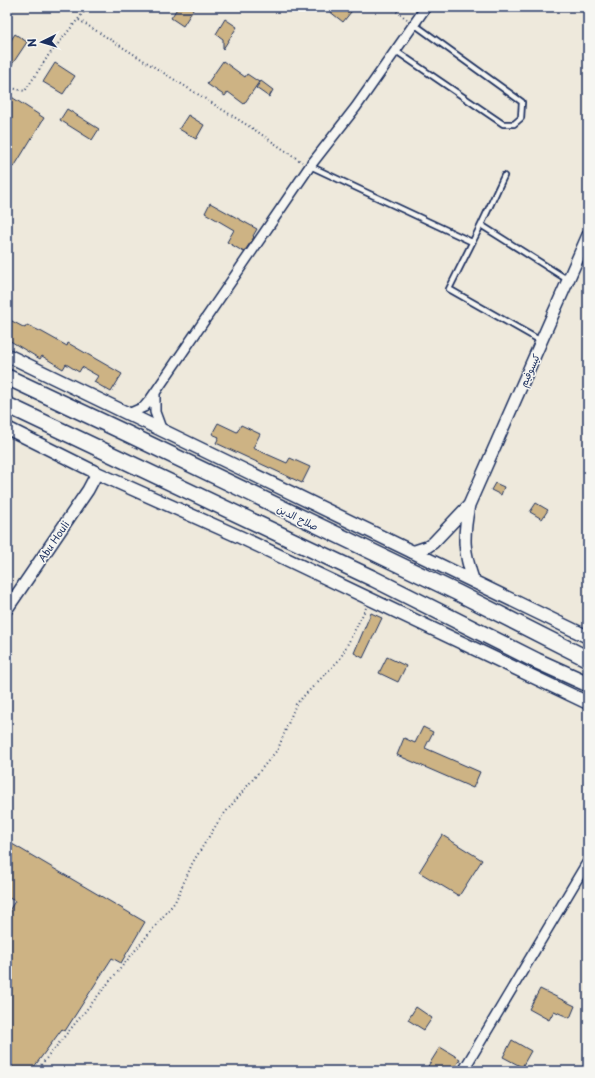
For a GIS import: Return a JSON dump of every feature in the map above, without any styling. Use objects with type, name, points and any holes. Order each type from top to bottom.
[{"type":"highway","name":"صلاح الدين","points":[[7,378],[128,434],[462,596],[588,659]]},
{"type":"highway","points":[[7,405],[374,579],[537,661],[588,684]]},
{"type":"main road","points":[[7,355],[162,431],[237,465],[588,637]]},
{"type":"main road","points":[[7,428],[97,472],[232,534],[588,703]]},
{"type":"street","points":[[128,414],[144,407],[155,393],[310,166],[426,7]]},
{"type":"street","name":"كيسوفيم","points":[[474,582],[464,549],[464,530],[469,505],[588,235]]},
{"type":"street","points":[[155,393],[155,412],[162,431]]},
{"type":"street","name":"Abu Houli","points":[[7,609],[88,490],[97,472]]},
{"type":"street","name":"كيسوفيم","points":[[412,552],[427,547],[433,543],[469,505]]},
{"type":"street","points":[[463,1071],[588,862]]},
{"type":"lane","points":[[396,50],[503,124],[514,124],[521,118],[522,102],[414,24]]},
{"type":"lane","points":[[310,166],[472,242]]},
{"type":"lane","points":[[504,176],[449,289],[542,342]]},
{"type":"lane","points":[[481,225],[569,281]]},
{"type":"path","points":[[7,87],[25,91],[48,56],[79,20],[88,7]]},
{"type":"path","points":[[390,7],[414,24]]},
{"type":"path","points":[[79,20],[310,166]]},
{"type":"path","points":[[36,1071],[175,902],[193,862],[220,819],[278,749],[296,704],[340,659],[364,615],[368,599]]},
{"type":"building","points":[[178,7],[195,7],[183,26],[171,18]]},
{"type":"building","points":[[324,7],[355,7],[343,22]]},
{"type":"building","points":[[225,19],[237,27],[223,49],[223,39],[216,34]]},
{"type":"building","points":[[15,34],[27,42],[7,72],[7,46]]},
{"type":"building","points":[[223,61],[245,77],[247,74],[259,82],[244,104],[228,92],[225,96],[207,84]]},
{"type":"building","points":[[55,63],[75,76],[63,94],[43,82]]},
{"type":"building","points":[[261,81],[273,90],[269,97],[256,88]]},
{"type":"building","points":[[7,94],[44,118],[14,167],[7,162]]},
{"type":"building","points":[[67,109],[99,129],[92,140],[60,120]]},
{"type":"building","points":[[188,115],[204,125],[196,139],[179,129]]},
{"type":"building","points":[[210,203],[257,229],[253,236],[254,237],[244,252],[227,242],[234,230],[205,213]]},
{"type":"building","points":[[10,320],[25,328],[27,325],[67,346],[68,343],[122,374],[111,392],[94,382],[98,376],[82,367],[79,372],[66,364],[63,369],[42,356],[40,359],[7,339],[7,326]]},
{"type":"building","points":[[218,423],[237,432],[241,425],[260,434],[253,448],[287,463],[290,458],[310,467],[302,483],[216,443],[219,437],[212,434]]},
{"type":"building","points":[[495,483],[504,487],[501,495],[491,490]]},
{"type":"building","points":[[536,503],[548,510],[542,519],[530,512]]},
{"type":"building","points":[[371,613],[382,618],[363,658],[354,653]]},
{"type":"building","points":[[387,657],[406,666],[398,682],[379,673]]},
{"type":"building","points":[[423,727],[433,732],[425,748],[480,772],[473,788],[397,755],[404,738],[415,743]]},
{"type":"building","points":[[442,835],[482,860],[459,896],[419,872]]},
{"type":"building","points":[[7,841],[145,922],[121,963],[112,958],[65,1031],[62,1029],[31,1071],[7,1071],[7,914],[15,901],[7,897]]},
{"type":"building","points":[[540,989],[575,1006],[570,1018],[554,1011],[549,1020],[529,1009]]},
{"type":"building","points":[[416,1007],[432,1018],[424,1030],[408,1020]]},
{"type":"building","points":[[512,1040],[531,1051],[522,1067],[503,1057]]},
{"type":"building","points":[[440,1047],[460,1059],[453,1071],[425,1071]]}]
